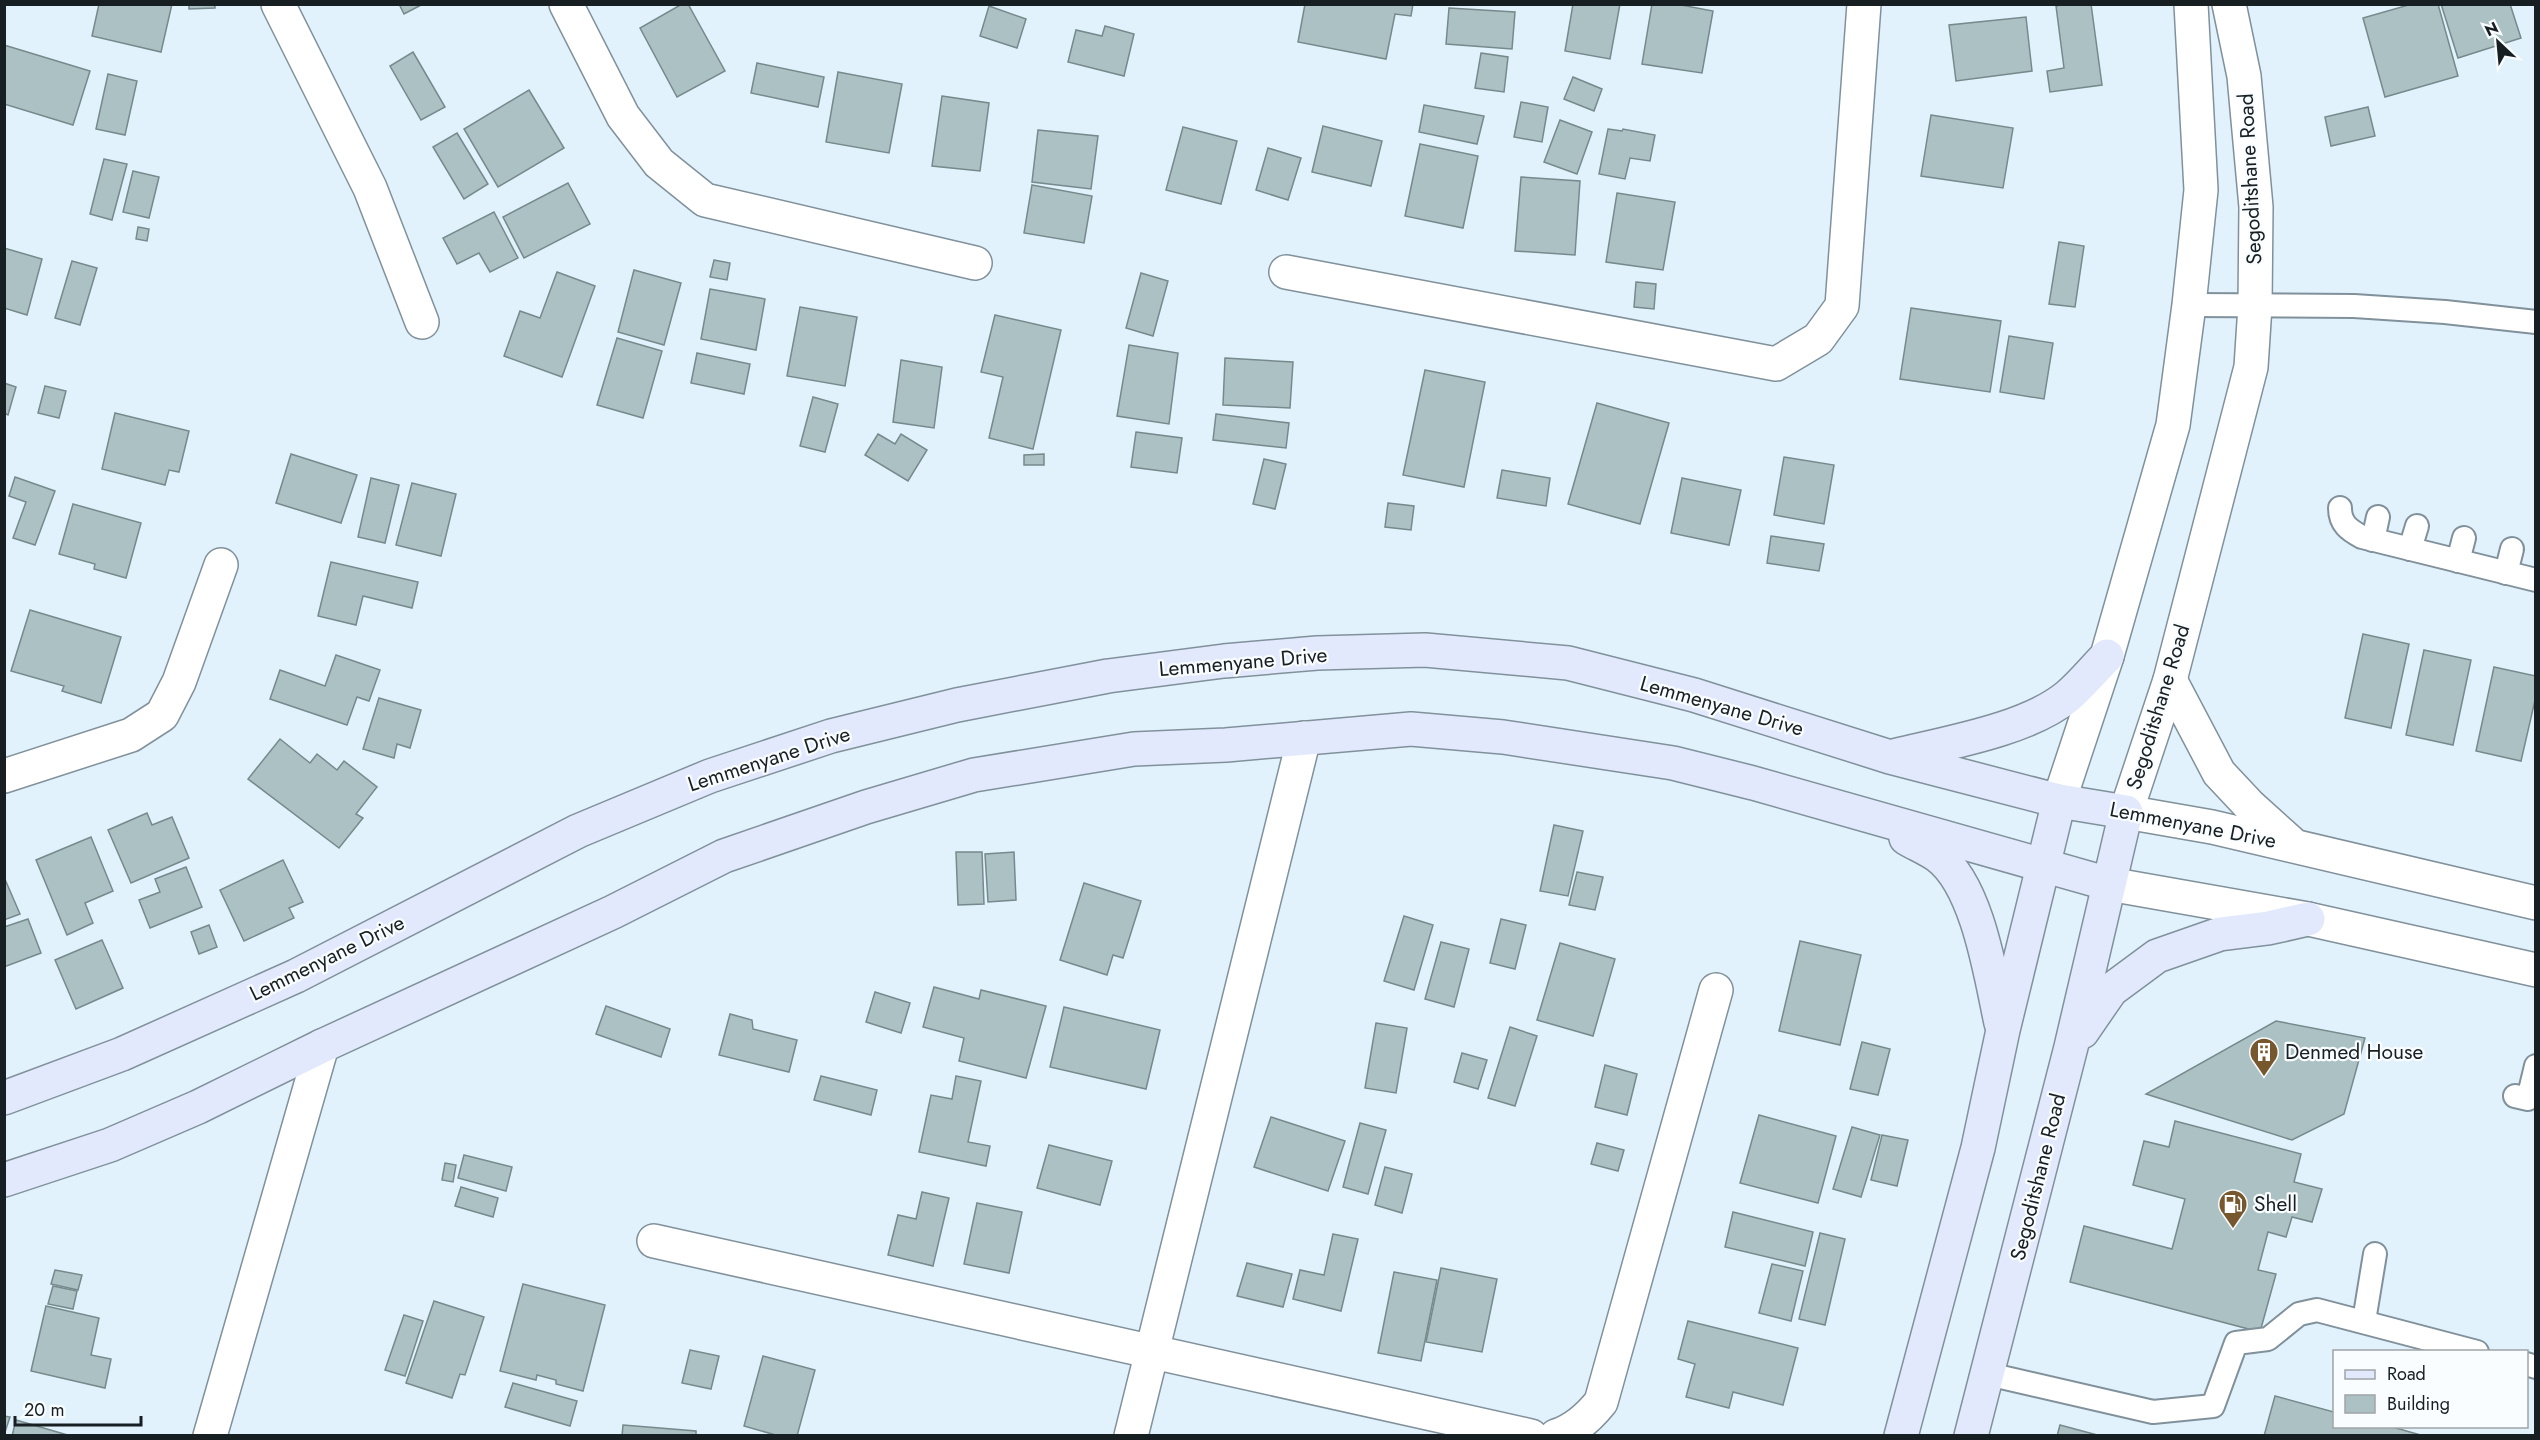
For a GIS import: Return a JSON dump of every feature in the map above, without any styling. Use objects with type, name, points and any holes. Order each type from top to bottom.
[{"type":"main road","name":"Lemmenyane Drive","points":[[4,1098],[122,1054],[296,976],[578,831],[710,776],[831,736],[957,705],[1108,676],[1224,661],[1317,653],[1425,650],[1568,663],[1694,695],[1890,757],[2059,801],[2126,812]]},
{"type":"main road","points":[[1890,757],[1994,731],[2041,712],[2068,696],[2107,656]]},
{"type":"main road","points":[[4,1180],[110,1145],[198,1107],[322,1046],[483,973],[724,856],[866,807],[974,775],[1134,749],[1226,746],[1411,729],[1503,737],[1673,763],[1753,783],[2109,884]]},
{"type":"main road","points":[[1901,1436],[1977,1148],[2003,1030],[2059,801]]},
{"type":"main road","name":"Segoditshane Road","points":[[1971,1436],[2071,1047],[2126,812]]},
{"type":"main road","points":[[1874,819],[1940,857],[1964,889],[1983,940],[2003,1030]]},
{"type":"main road","points":[[2071,1047],[2111,990],[2157,956],[2220,934],[2268,928],[2308,919]]},
{"type":"street","points":[[278,4],[370,188],[422,321]]},
{"type":"street","points":[[566,4],[623,116],[659,164],[705,200],[975,263]]},
{"type":"street","points":[[1286,272],[1776,364],[1818,339],[1842,306],[1864,4]]},
{"type":"street","points":[[2059,801],[2107,656],[2173,425],[2190,305],[2201,190],[2191,4]]},
{"type":"street","name":"Segoditshane Road","points":[[2126,812],[2170,680],[2251,367],[2255,306],[2256,207],[2244,76],[2229,4]]},
{"type":"street","points":[[4,776],[131,735],[162,715],[179,682],[222,565]]},
{"type":"street","points":[[2170,680],[2219,773],[2250,806],[2293,845]]},
{"type":"street","points":[[1131,1436],[1154,1352],[1304,738]]},
{"type":"street","name":"Lemmenyane Drive","points":[[2126,812],[2212,827],[2293,845],[2535,903]]},
{"type":"street","points":[[2109,884],[2308,919],[2535,970]]},
{"type":"street","points":[[1556,1436],[1584,1421],[1601,1402],[1716,990]]},
{"type":"street","points":[[210,1436],[322,1046]]},
{"type":"street","points":[[654,1241],[1531,1436]]},
{"type":"lane","points":[[2190,305],[2357,312],[2524,325]]},
{"type":"lane","points":[[2340,508],[2340,515],[2347,528],[2362,537],[2535,580]]},
{"type":"lane","points":[[2373,540],[2378,517]]},
{"type":"lane","points":[[2410,549],[2417,526]]},
{"type":"lane","points":[[2458,561],[2464,538]]},
{"type":"lane","points":[[2506,573],[2512,549]]},
{"type":"lane","points":[[2515,1096],[2528,1098],[2535,1066]]},
{"type":"lane","points":[[2364,1322],[2375,1254]]},
{"type":"lane","points":[[1988,1374],[2154,1412],[2213,1406],[2236,1343],[2268,1339],[2299,1314],[2317,1310],[2469,1350]]},
{"type":"building","points":[[99,4],[172,4],[161,52],[92,36]]},
{"type":"building","points":[[189,4],[215,4],[215,8],[189,9]]},
{"type":"building","points":[[399,4],[423,4],[404,14]]},
{"type":"building","points":[[682,4],[688,4],[725,71],[677,97],[640,28]]},
{"type":"building","points":[[1305,4],[1413,4],[1411,16],[1395,14],[1386,59],[1298,42]]},
{"type":"building","points":[[1573,4],[1620,4],[1610,59],[1565,51]]},
{"type":"building","points":[[1652,4],[1676,4],[1713,11],[1702,73],[1642,64]]},
{"type":"building","points":[[2091,4],[2102,85],[2050,92],[2047,71],[2064,68],[2056,6]]},
{"type":"building","points":[[2412,4],[2438,4],[2458,76],[2385,97],[2363,18]]},
{"type":"building","points":[[2441,4],[2510,4],[2521,38],[2458,58]]},
{"type":"building","points":[[989,6],[1026,19],[1017,48],[980,36]]},
{"type":"building","points":[[1449,8],[1515,12],[1512,49],[1446,44]]},
{"type":"building","points":[[2026,17],[2032,71],[1956,81],[1949,25]]},
{"type":"building","points":[[1105,26],[1134,34],[1124,76],[1068,62],[1076,30],[1102,36]]},
{"type":"building","points":[[4,45],[90,71],[73,125],[4,104]]},
{"type":"building","points":[[413,52],[445,107],[421,120],[390,66]]},
{"type":"building","points":[[1481,53],[1508,57],[1504,92],[1475,88]]},
{"type":"building","points":[[757,63],[824,77],[818,107],[751,93]]},
{"type":"building","points":[[838,72],[902,84],[889,153],[826,142]]},
{"type":"building","points":[[108,74],[137,81],[125,135],[96,129]]},
{"type":"building","points":[[1573,77],[1602,89],[1594,111],[1564,99]]},
{"type":"building","points":[[529,90],[564,148],[498,187],[464,129]]},
{"type":"building","points":[[942,96],[989,103],[980,171],[932,166]]},
{"type":"building","points":[[1521,102],[1548,107],[1542,142],[1514,137]]},
{"type":"building","points":[[1424,105],[1484,116],[1477,144],[1419,132]]},
{"type":"building","points":[[2368,107],[2375,136],[2331,146],[2325,117]]},
{"type":"building","points":[[1931,115],[2013,128],[2003,188],[1921,176]]},
{"type":"building","points":[[1560,120],[1592,132],[1577,174],[1544,162]]},
{"type":"building","points":[[1323,126],[1382,141],[1371,186],[1312,172]]},
{"type":"building","points":[[1183,127],[1237,141],[1221,204],[1166,190]]},
{"type":"building","points":[[1608,129],[1622,131],[1623,129],[1655,135],[1650,161],[1630,158],[1625,179],[1599,174]]},
{"type":"building","points":[[1038,130],[1098,136],[1091,189],[1032,182]]},
{"type":"building","points":[[457,133],[488,184],[464,199],[433,147]]},
{"type":"building","points":[[1420,144],[1478,156],[1463,228],[1405,216]]},
{"type":"building","points":[[1268,148],[1301,158],[1288,200],[1256,190]]},
{"type":"building","points":[[104,159],[127,164],[112,220],[90,214]]},
{"type":"building","points":[[133,171],[159,177],[149,218],[123,212]]},
{"type":"building","points":[[1521,177],[1580,181],[1575,255],[1515,251]]},
{"type":"building","points":[[568,183],[590,224],[524,258],[503,217]]},
{"type":"building","points":[[1032,185],[1092,196],[1084,243],[1024,233]]},
{"type":"building","points":[[1617,193],[1675,202],[1663,270],[1606,262]]},
{"type":"building","points":[[494,212],[518,258],[490,272],[479,253],[457,264],[443,238]]},
{"type":"building","points":[[138,227],[149,229],[147,241],[136,239]]},
{"type":"building","points":[[2059,242],[2084,246],[2075,307],[2049,304]]},
{"type":"building","points":[[4,248],[42,259],[27,315],[4,308]]},
{"type":"building","points":[[714,260],[730,263],[727,280],[710,277]]},
{"type":"building","points":[[72,261],[97,268],[80,325],[55,318]]},
{"type":"building","points":[[634,270],[681,283],[664,345],[618,332]]},
{"type":"building","points":[[557,272],[595,286],[562,377],[504,356],[520,311],[540,318]]},
{"type":"building","points":[[1141,273],[1168,281],[1153,336],[1126,328]]},
{"type":"building","points":[[1636,282],[1656,284],[1654,309],[1634,307]]},
{"type":"building","points":[[710,289],[765,299],[756,350],[701,339]]},
{"type":"building","points":[[800,307],[857,317],[845,386],[787,376]]},
{"type":"building","points":[[1911,308],[2001,321],[1990,392],[1900,379]]},
{"type":"building","points":[[995,315],[1061,330],[1033,449],[989,438],[1003,377],[981,372]]},
{"type":"building","points":[[2009,336],[2053,343],[2044,399],[2000,392]]},
{"type":"building","points":[[617,338],[662,351],[643,418],[597,405]]},
{"type":"building","points":[[1129,345],[1178,353],[1169,424],[1117,416]]},
{"type":"building","points":[[697,353],[750,364],[744,394],[691,383]]},
{"type":"building","points":[[1225,358],[1293,362],[1290,408],[1223,405]]},
{"type":"building","points":[[901,360],[942,367],[934,428],[893,422]]},
{"type":"building","points":[[1425,370],[1485,382],[1464,487],[1403,475]]},
{"type":"building","points":[[4,383],[16,387],[8,415],[4,413]]},
{"type":"building","points":[[45,386],[66,391],[59,418],[38,413]]},
{"type":"building","points":[[813,397],[838,404],[825,452],[800,446]]},
{"type":"building","points":[[1597,403],[1669,423],[1640,524],[1568,504]]},
{"type":"building","points":[[115,413],[189,431],[179,472],[169,470],[165,485],[102,469]]},
{"type":"building","points":[[1216,414],[1289,423],[1286,448],[1213,440]]},
{"type":"building","points":[[1136,432],[1182,438],[1177,473],[1131,467]]},
{"type":"building","points":[[878,434],[895,444],[901,434],[927,450],[908,481],[865,455]]},
{"type":"building","points":[[291,454],[357,475],[341,523],[276,503]]},
{"type":"building","points":[[1044,454],[1044,465],[1024,465],[1024,455]]},
{"type":"building","points":[[1784,457],[1834,465],[1824,524],[1774,515]]},
{"type":"building","points":[[1264,459],[1286,464],[1275,509],[1253,504]]},
{"type":"building","points":[[1502,470],[1550,478],[1546,506],[1497,498]]},
{"type":"building","points":[[15,477],[55,491],[35,545],[13,538],[26,502],[9,496]]},
{"type":"building","points":[[371,478],[399,485],[385,543],[358,537]]},
{"type":"building","points":[[1682,478],[1741,490],[1729,545],[1671,533]]},
{"type":"building","points":[[412,483],[456,494],[441,556],[396,545]]},
{"type":"building","points":[[1388,503],[1414,506],[1411,530],[1385,527]]},
{"type":"building","points":[[73,504],[141,523],[126,578],[94,569],[95,564],[59,554]]},
{"type":"building","points":[[1771,536],[1824,544],[1819,571],[1767,563]]},
{"type":"building","points":[[331,562],[418,582],[412,608],[363,596],[356,625],[318,616]]},
{"type":"building","points":[[30,610],[121,637],[101,703],[62,691],[64,686],[11,671]]},
{"type":"building","points":[[2363,634],[2409,644],[2391,728],[2345,718]]},
{"type":"building","points":[[2424,650],[2471,660],[2453,745],[2406,735]]},
{"type":"building","points":[[336,655],[380,670],[369,701],[357,697],[347,725],[270,699],[280,670],[325,686]]},
{"type":"building","points":[[2494,667],[2536,676],[2536,696],[2521,761],[2476,751]]},
{"type":"building","points":[[379,698],[421,710],[410,748],[397,744],[394,758],[363,749]]},
{"type":"building","points":[[280,739],[310,763],[317,754],[337,770],[344,761],[377,787],[356,814],[363,818],[339,848],[248,779]]},
{"type":"building","points":[[147,813],[152,825],[172,817],[189,858],[131,883],[108,830]]},
{"type":"building","points":[[1554,825],[1583,831],[1568,896],[1540,891]]},
{"type":"building","points":[[91,837],[113,891],[85,903],[93,923],[67,935],[36,860]]},
{"type":"building","points":[[956,852],[982,852],[984,904],[958,905]]},
{"type":"building","points":[[1014,852],[1016,900],[988,902],[985,854]]},
{"type":"building","points":[[283,860],[303,902],[289,908],[294,918],[244,941],[220,890]]},
{"type":"building","points":[[186,867],[202,907],[150,928],[139,900],[160,892],[155,879]]},
{"type":"building","points":[[1577,872],[1603,877],[1595,910],[1569,905]]},
{"type":"building","points":[[4,877],[20,914],[4,920]]},
{"type":"building","points":[[1084,883],[1141,901],[1123,958],[1113,955],[1107,975],[1060,960]]},
{"type":"building","points":[[1404,916],[1433,925],[1414,990],[1384,981]]},
{"type":"building","points":[[28,919],[41,953],[4,967],[4,927]]},
{"type":"building","points":[[1501,919],[1526,925],[1515,969],[1490,963]]},
{"type":"building","points":[[209,925],[217,947],[199,954],[191,932]]},
{"type":"building","points":[[102,940],[123,988],[76,1009],[55,960]]},
{"type":"building","points":[[1800,941],[1861,955],[1840,1045],[1779,1031]]},
{"type":"building","points":[[1441,942],[1469,949],[1454,1007],[1425,999]]},
{"type":"building","points":[[1560,943],[1615,959],[1593,1036],[1537,1020]]},
{"type":"building","points":[[934,987],[979,999],[981,990],[1046,1006],[1026,1078],[959,1061],[964,1038],[923,1027]]},
{"type":"building","points":[[875,992],[910,1003],[901,1033],[866,1022]]},
{"type":"building","points":[[606,1006],[670,1029],[661,1057],[596,1034]]},
{"type":"building","points":[[1064,1007],[1160,1030],[1146,1089],[1050,1067]]},
{"type":"building","points":[[730,1014],[752,1020],[753,1029],[797,1040],[789,1072],[719,1055]]},
{"type":"building","name":"Denmed House","points":[[2276,1021],[2365,1038],[2344,1114],[2292,1140],[2146,1094]]},
{"type":"building","points":[[1376,1023],[1407,1028],[1396,1093],[1365,1088]]},
{"type":"building","points":[[1510,1027],[1537,1036],[1515,1106],[1488,1098]]},
{"type":"building","points":[[1862,1042],[1890,1049],[1878,1095],[1850,1089]]},
{"type":"building","points":[[1462,1053],[1487,1060],[1478,1089],[1454,1082]]},
{"type":"building","points":[[1605,1065],[1637,1074],[1627,1115],[1595,1107]]},
{"type":"building","points":[[821,1076],[877,1090],[871,1115],[814,1100]]},
{"type":"building","points":[[956,1076],[981,1081],[968,1142],[990,1146],[986,1166],[919,1152],[931,1095],[952,1099]]},
{"type":"building","points":[[1759,1115],[1836,1136],[1818,1203],[1740,1183]]},
{"type":"building","points":[[1271,1117],[1345,1141],[1328,1191],[1254,1167]]},
{"type":"building","name":"Shell","points":[[2175,1121],[2301,1154],[2294,1182],[2322,1189],[2312,1222],[2292,1217],[2286,1237],[2268,1232],[2258,1270],[2276,1274],[2260,1332],[2070,1282],[2084,1226],[2172,1249],[2185,1199],[2133,1185],[2144,1141],[2169,1147]]},
{"type":"building","points":[[1360,1123],[1386,1130],[1368,1194],[1343,1187]]},
{"type":"building","points":[[1852,1127],[1880,1135],[1861,1197],[1833,1189]]},
{"type":"building","points":[[1882,1135],[1908,1140],[1897,1186],[1871,1180]]},
{"type":"building","points":[[1597,1143],[1624,1150],[1618,1171],[1591,1164]]},
{"type":"building","points":[[1049,1145],[1112,1161],[1100,1205],[1037,1188]]},
{"type":"building","points":[[464,1155],[512,1167],[506,1191],[458,1178]]},
{"type":"building","points":[[445,1163],[456,1165],[453,1182],[442,1180]]},
{"type":"building","points":[[1385,1167],[1412,1174],[1402,1213],[1375,1205]]},
{"type":"building","points":[[461,1187],[498,1198],[493,1217],[455,1206]]},
{"type":"building","points":[[922,1192],[949,1198],[933,1266],[888,1255],[898,1215],[916,1219]]},
{"type":"building","points":[[977,1203],[1022,1212],[1009,1273],[964,1264]]},
{"type":"building","points":[[1733,1212],[1813,1232],[1805,1266],[1725,1247]]},
{"type":"building","points":[[1820,1233],[1845,1239],[1825,1325],[1799,1319]]},
{"type":"building","points":[[1333,1234],[1358,1239],[1341,1311],[1293,1299],[1300,1270],[1324,1275]]},
{"type":"building","points":[[1247,1263],[1292,1274],[1283,1307],[1237,1296]]},
{"type":"building","points":[[1772,1264],[1803,1271],[1791,1321],[1759,1313]]},
{"type":"building","points":[[1441,1268],[1497,1279],[1482,1352],[1426,1342]]},
{"type":"building","points":[[55,1270],[82,1275],[78,1290],[51,1284]]},
{"type":"building","points":[[1394,1272],[1437,1280],[1421,1361],[1378,1353]]},
{"type":"building","points":[[523,1284],[605,1305],[583,1391],[556,1384],[556,1380],[537,1375],[536,1380],[500,1371]]},
{"type":"building","points":[[53,1286],[77,1291],[73,1309],[48,1304]]},
{"type":"building","points":[[434,1301],[484,1317],[465,1375],[460,1374],[452,1398],[406,1383]]},
{"type":"building","points":[[46,1306],[99,1318],[91,1355],[111,1359],[105,1388],[31,1371]]},
{"type":"building","points":[[404,1315],[423,1321],[405,1376],[385,1370]]},
{"type":"building","points":[[1688,1321],[1798,1348],[1783,1405],[1733,1392],[1729,1408],[1686,1397],[1695,1364],[1678,1359]]},
{"type":"building","points":[[690,1350],[719,1356],[711,1389],[682,1383]]},
{"type":"building","points":[[763,1356],[815,1370],[797,1436],[779,1436],[744,1426]]},
{"type":"building","points":[[513,1383],[577,1401],[570,1426],[505,1407]]},
{"type":"building","points":[[2275,1396],[2333,1412],[2333,1428],[2396,1428],[2424,1436],[2264,1436]]},
{"type":"building","points":[[4,1416],[10,1417],[4,1435]]},
{"type":"building","points":[[16,1420],[71,1436],[12,1436]]},
{"type":"building","points":[[623,1425],[696,1431],[696,1436],[622,1436]]},
{"type":"building","points":[[2060,1425],[2101,1436],[2057,1436]]},
{"type":"place","name":"Denmed House","points":[[2264,1078]]},
{"type":"place","name":"Shell","points":[[2233,1230]]}]
